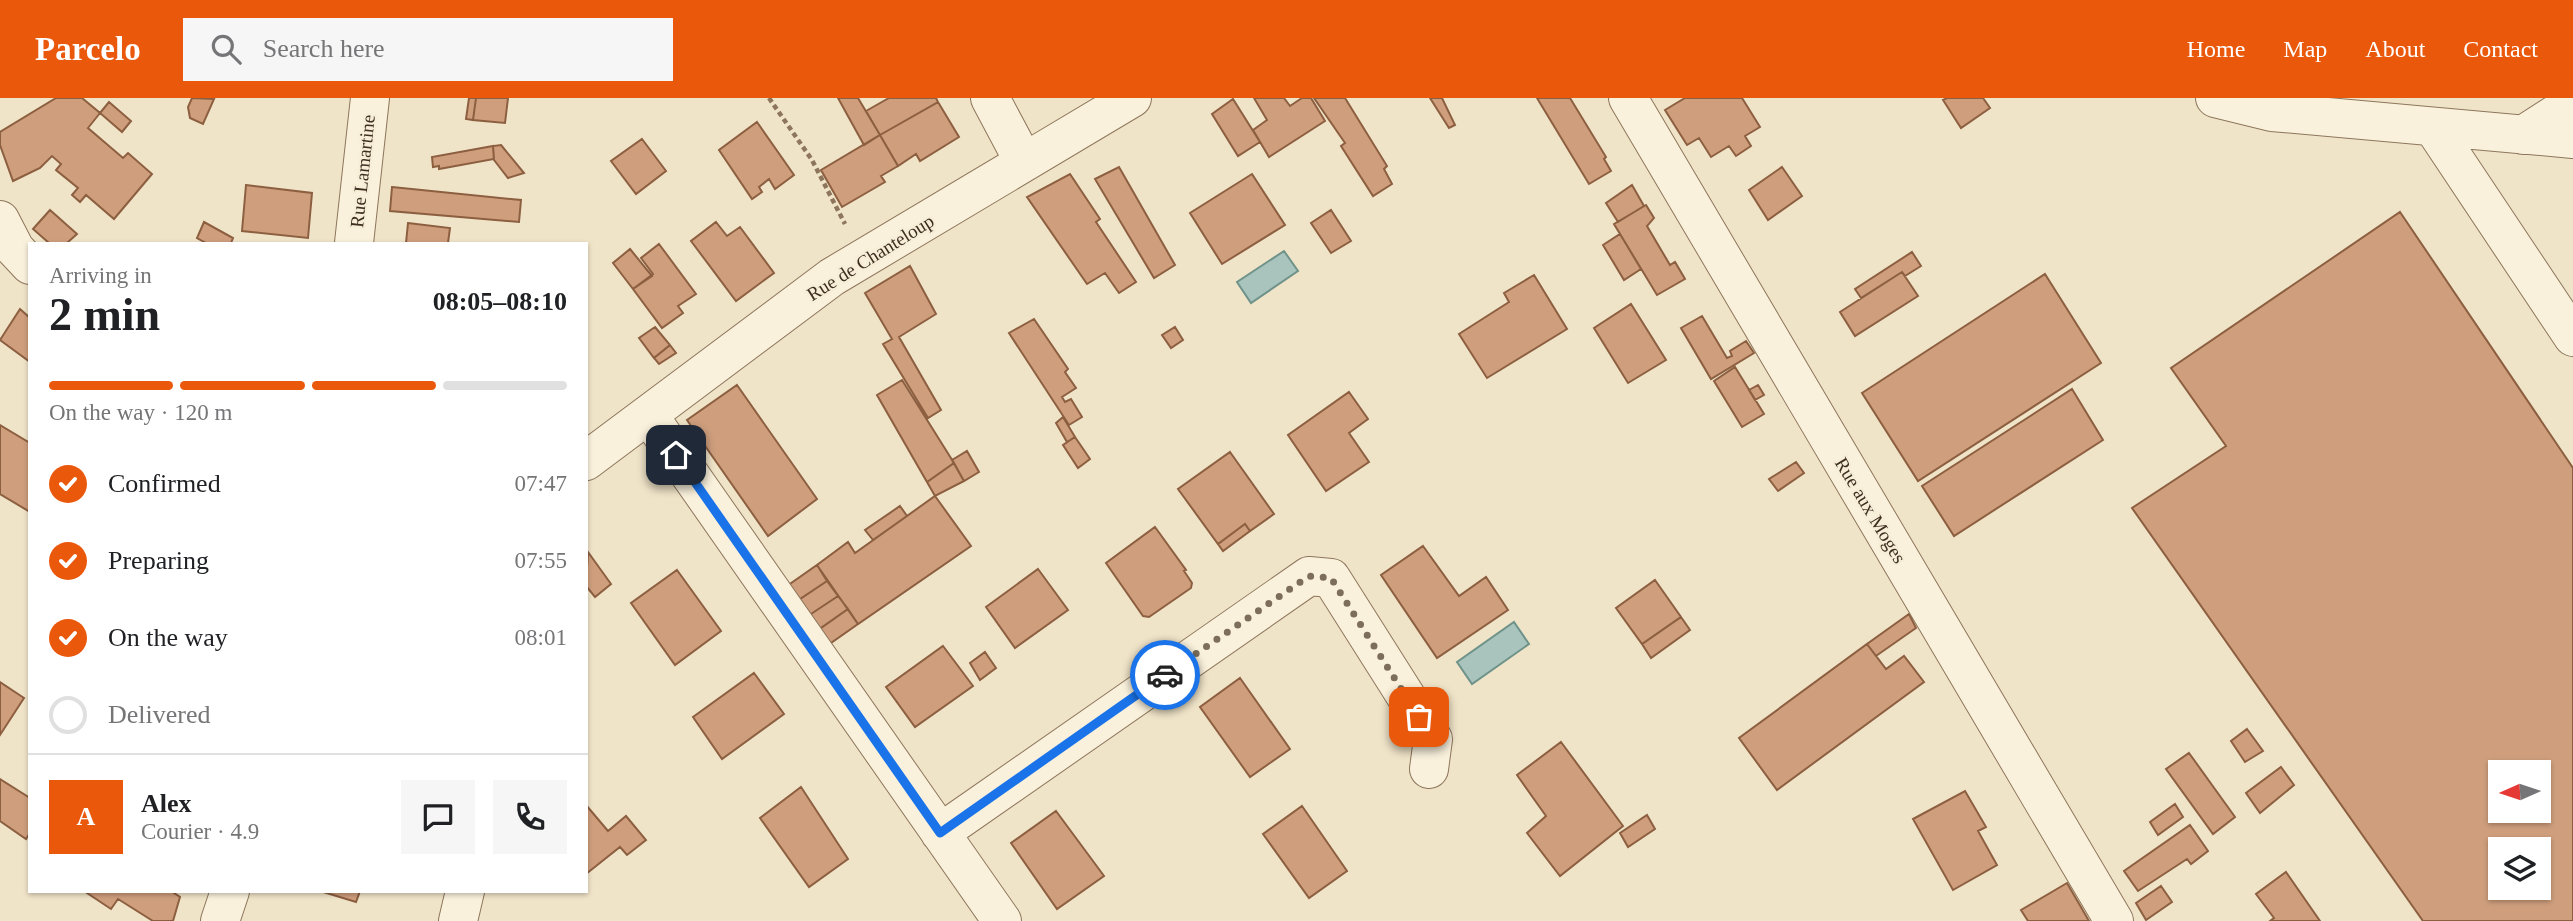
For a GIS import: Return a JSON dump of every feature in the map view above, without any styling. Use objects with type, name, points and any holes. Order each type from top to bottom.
[{"type":"street","name":"Rue Lamartine","points":[[354,242],[370,98]]},
{"type":"street","points":[[990,98],[1024,162]]},
{"type":"street","name":"Rue de Chanteloup","points":[[588,460],[832,277],[1132,98]]},
{"type":"street","name":"Rue aux Moges","points":[[1628,98],[2114,921]]},
{"type":"street","points":[[2215,98],[2272,112],[2573,139]]},
{"type":"street","points":[[2523,135],[2573,103]]},
{"type":"street","points":[[2433,127],[2573,337]]},
{"type":"street","points":[[0,220],[15,249],[28,263]]},
{"type":"street","points":[[649,416],[1002,921]]},
{"type":"street","points":[[940,833],[1309,576],[1331,578],[1364,627],[1433,739],[1429,769]]},
{"type":"street","points":[[220,921],[229,893]]},
{"type":"street","points":[[458,921],[464,893]]},
{"type":"path","points":[[769,98],[812,160],[849,231]]},
{"type":"water","points":[[1284,251],[1298,271],[1251,303],[1237,282]]},
{"type":"water","points":[[1514,622],[1529,644],[1472,684],[1457,662]]},
{"type":"building","points":[[56,98],[82,98],[100,113],[88,128],[123,158],[128,153],[152,174],[114,219],[86,195],[80,202],[72,195],[78,188],[56,170],[61,164],[52,156],[40,168],[13,181],[0,145],[0,132]]},
{"type":"building","points":[[192,98],[214,99],[203,124],[190,118],[188,107]]},
{"type":"building","points":[[469,98],[476,98],[473,120],[466,119]]},
{"type":"building","points":[[476,98],[508,98],[505,123],[473,120]]},
{"type":"building","points":[[838,98],[858,98],[880,135],[864,145]]},
{"type":"building","points":[[889,98],[936,98],[938,102],[880,135],[866,111]]},
{"type":"building","points":[[1254,98],[1284,98],[1290,106],[1302,98],[1311,98],[1325,121],[1269,157],[1253,130],[1267,120]]},
{"type":"building","points":[[1314,98],[1345,98],[1387,166],[1384,169],[1392,184],[1373,196],[1341,146],[1345,143]]},
{"type":"building","points":[[1430,98],[1442,98],[1455,125],[1449,128]]},
{"type":"building","points":[[1537,98],[1570,98],[1606,157],[1604,159],[1611,171],[1589,184]]},
{"type":"building","points":[[1685,98],[1742,98],[1760,127],[1745,136],[1751,146],[1736,156],[1729,146],[1711,157],[1699,138],[1687,145],[1665,110]]},
{"type":"building","points":[[1983,98],[1990,108],[1961,128],[1943,100]]},
{"type":"building","points":[[1233,99],[1260,142],[1238,156],[1212,114]]},
{"type":"building","points":[[109,102],[131,121],[122,132],[100,113]]},
{"type":"building","points":[[938,102],[959,137],[920,161],[916,154],[898,166],[880,135]]},
{"type":"building","points":[[757,122],[794,175],[775,189],[769,179],[759,187],[762,192],[752,199],[719,150]]},
{"type":"building","points":[[880,135],[898,166],[881,176],[885,182],[842,207],[821,170]]},
{"type":"building","points":[[642,139],[666,171],[636,194],[611,161]]},
{"type":"building","points":[[501,145],[524,173],[508,178],[494,160],[493,146]]},
{"type":"building","points":[[493,146],[494,159],[439,169],[439,166],[433,167],[432,157]]},
{"type":"building","points":[[1119,167],[1175,265],[1154,278],[1095,179]]},
{"type":"building","points":[[1782,167],[1802,196],[1768,220],[1749,190]]},
{"type":"building","points":[[1070,174],[1100,219],[1096,222],[1136,282],[1119,293],[1105,273],[1087,284],[1027,197]]},
{"type":"building","points":[[1252,174],[1285,225],[1222,264],[1190,213]]},
{"type":"building","points":[[246,185],[312,193],[308,238],[242,231]]},
{"type":"building","points":[[1632,185],[1644,206],[1618,222],[1606,203]]},
{"type":"building","points":[[392,187],[521,200],[519,222],[390,211]]},
{"type":"building","points":[[1646,205],[1654,218],[1647,226],[1670,265],[1675,262],[1685,279],[1657,295],[1614,224]]},
{"type":"building","points":[[50,210],[77,234],[68,242],[48,242],[33,229]]},
{"type":"building","points":[[1331,210],[1351,241],[1331,253],[1311,223]]},
{"type":"building","points":[[2400,212],[2573,468],[2573,921],[2423,921],[2132,508],[2226,446],[2171,368]]},
{"type":"building","points":[[204,222],[233,238],[231,242],[204,242],[197,238]]},
{"type":"building","points":[[716,222],[727,236],[740,227],[774,273],[736,301],[691,241]]},
{"type":"building","points":[[408,223],[450,228],[448,242],[406,242]]},
{"type":"building","points":[[1620,234],[1641,269],[1624,280],[1603,245]]},
{"type":"building","points":[[659,244],[696,294],[678,306],[683,313],[662,328],[633,289],[653,274],[641,258]]},
{"type":"building","points":[[630,249],[652,276],[633,289],[613,263]]},
{"type":"building","points":[[1912,252],[1921,266],[1905,276],[1902,272],[1861,298],[1855,289]]},
{"type":"building","points":[[910,266],[936,314],[899,337],[941,410],[928,418],[883,344],[892,339],[865,293]]},
{"type":"building","points":[[1902,272],[1918,296],[1855,336],[1840,312]]},
{"type":"building","points":[[2045,274],[2101,363],[1918,481],[1862,393]]},
{"type":"building","points":[[1534,275],[1567,329],[1487,378],[1459,334],[1509,302],[1504,293]]},
{"type":"building","points":[[1631,304],[1666,360],[1628,383],[1594,328]]},
{"type":"building","points":[[20,309],[28,316],[28,361],[0,340]]},
{"type":"building","points":[[1702,316],[1727,358],[1732,356],[1730,351],[1746,341],[1754,353],[1711,379],[1681,328]]},
{"type":"building","points":[[1034,319],[1068,369],[1065,372],[1076,388],[1062,397],[1065,402],[1071,399],[1082,417],[1069,425],[1009,333]]},
{"type":"building","points":[[655,327],[670,345],[654,358],[639,338]]},
{"type":"building","points":[[1175,327],[1183,340],[1171,348],[1162,335]]},
{"type":"building","points":[[670,345],[676,353],[659,364],[654,358]]},
{"type":"building","points":[[1735,367],[1764,414],[1742,427],[1714,381]]},
{"type":"building","points":[[902,380],[954,463],[927,482],[877,395]]},
{"type":"building","points":[[737,385],[817,499],[768,536],[687,420]]},
{"type":"building","points":[[1758,385],[1764,395],[1755,400],[1749,390]]},
{"type":"building","points":[[2072,389],[2103,440],[1954,536],[1922,486]]},
{"type":"building","points":[[1349,392],[1368,419],[1349,433],[1369,462],[1326,491],[1288,435]]},
{"type":"building","points":[[1063,417],[1075,437],[1067,442],[1056,423]]},
{"type":"building","points":[[0,425],[28,442],[28,511],[0,494]]},
{"type":"building","points":[[1075,437],[1090,459],[1078,468],[1063,445]]},
{"type":"building","points":[[967,451],[979,472],[964,481],[952,460]]},
{"type":"building","points":[[1230,452],[1274,514],[1250,531],[1245,524],[1218,544],[1178,489]]},
{"type":"building","points":[[1796,462],[1804,473],[1778,491],[1769,479]]},
{"type":"building","points":[[954,463],[964,481],[935,496],[927,482]]},
{"type":"building","points":[[935,496],[971,546],[858,624],[817,565],[848,542],[855,553]]},
{"type":"building","points":[[900,506],[907,516],[873,540],[865,530]]},
{"type":"building","points":[[1245,524],[1250,531],[1223,551],[1218,544]]},
{"type":"building","points":[[1155,527],[1186,570],[1184,571],[1192,583],[1191,588],[1149,617],[1143,616],[1106,563]]},
{"type":"building","points":[[1423,546],[1459,596],[1486,577],[1508,610],[1437,658],[1381,575]]},
{"type":"building","points":[[588,552],[611,584],[595,597],[588,588]]},
{"type":"building","points":[[817,565],[827,581],[797,601],[787,586]]},
{"type":"building","points":[[1038,569],[1068,610],[1015,648],[986,607]]},
{"type":"building","points":[[677,570],[721,631],[675,665],[631,603]]},
{"type":"building","points":[[1655,580],[1681,617],[1642,644],[1616,608]]},
{"type":"building","points":[[827,581],[838,596],[808,616],[797,601]]},
{"type":"building","points":[[838,596],[848,609],[818,630],[808,616]]},
{"type":"building","points":[[848,609],[858,624],[828,645],[818,630]]},
{"type":"building","points":[[1909,614],[1916,628],[1876,656],[1867,644]]},
{"type":"building","points":[[1681,617],[1690,630],[1651,658],[1642,644]]},
{"type":"building","points":[[1867,644],[1886,669],[1904,656],[1924,682],[1777,790],[1739,738]]},
{"type":"building","points":[[943,646],[973,686],[915,727],[886,687]]},
{"type":"building","points":[[985,652],[996,668],[980,680],[970,663]]},
{"type":"building","points":[[754,673],[784,714],[722,759],[693,717]]},
{"type":"building","points":[[1240,678],[1290,749],[1250,777],[1200,707]]},
{"type":"building","points":[[0,682],[24,698],[0,735]]},
{"type":"building","points":[[2247,729],[2263,751],[2245,762],[2231,741]]},
{"type":"building","points":[[1561,742],[1623,826],[1560,876],[1527,833],[1546,816],[1517,775]]},
{"type":"building","points":[[2189,753],[2235,817],[2213,834],[2166,769]]},
{"type":"building","points":[[2281,767],[2294,785],[2260,813],[2246,793]]},
{"type":"building","points":[[0,779],[28,797],[28,836],[26,839],[0,821]]},
{"type":"building","points":[[801,787],[848,859],[809,887],[760,818]]},
{"type":"building","points":[[1965,791],[1986,827],[1978,831],[1997,865],[1953,890],[1913,819]]},
{"type":"building","points":[[2175,804],[2183,817],[2158,835],[2150,822]]},
{"type":"building","points":[[1302,806],[1347,871],[1309,898],[1263,834]]},
{"type":"building","points":[[588,807],[608,831],[626,816],[646,840],[627,855],[620,847],[588,872]]},
{"type":"building","points":[[1056,811],[1104,876],[1057,909],[1011,843]]},
{"type":"building","points":[[1647,815],[1655,829],[1628,847],[1620,833]]},
{"type":"building","points":[[2190,825],[2208,851],[2191,864],[2187,859],[2138,891],[2124,871]]},
{"type":"building","points":[[2286,872],[2320,921],[2270,921],[2274,918],[2256,894]]},
{"type":"building","points":[[2067,883],[2089,921],[2028,921],[2021,910]]},
{"type":"building","points":[[2161,886],[2172,902],[2146,920],[2136,903]]},
{"type":"building","points":[[87,893],[174,893],[180,897],[173,921],[153,921],[118,899],[111,909]]},
{"type":"building","points":[[327,893],[359,893],[356,902]]},
{"type":"way so far","points":[[1165,675],[1309,576],[1331,578],[1419,717]]},
{"type":"route","points":[[676,455],[940,833],[1165,675]]}]
